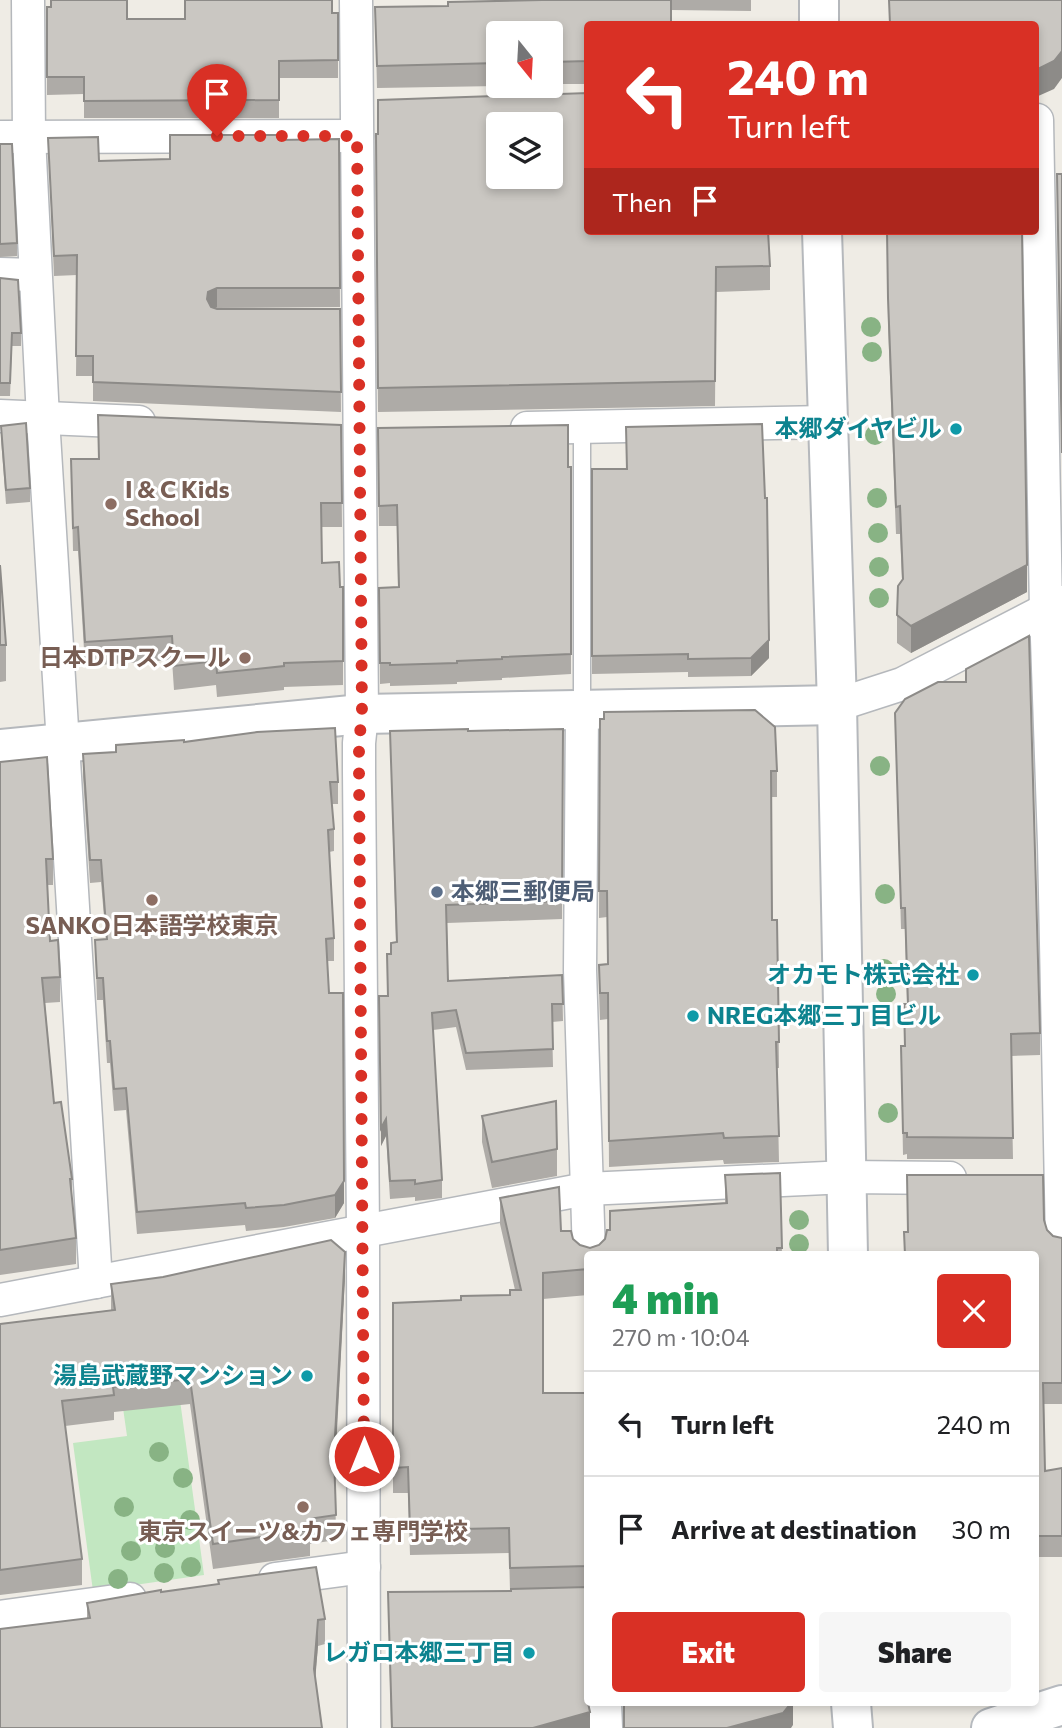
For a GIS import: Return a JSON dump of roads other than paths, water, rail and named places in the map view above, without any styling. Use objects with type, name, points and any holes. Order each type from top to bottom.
[{"type":"street","points":[[28,0],[14,137],[35,275],[96,1282]]},
{"type":"street","points":[[356,0],[366,116],[352,318],[360,431],[362,714],[359,785],[364,1567],[371,1607],[364,1728]]},
{"type":"street","points":[[819,0],[819,21]]},
{"type":"street","points":[[1045,115],[1058,841],[1052,1178],[1062,1241]]},
{"type":"street","points":[[14,137],[366,116]]},
{"type":"street","points":[[822,235],[837,705],[848,1251]]},
{"type":"street","points":[[0,274],[35,275]]},
{"type":"street","points":[[0,416],[167,423]]},
{"type":"street","points":[[499,429],[826,422]]},
{"type":"street","points":[[0,749],[362,714],[837,705],[902,684],[1054,606]]},
{"type":"street","points":[[582,711],[580,970],[589,1251]]},
{"type":"street","points":[[0,1300],[586,1189],[847,1177],[980,1178]]},
{"type":"street","points":[[243,1584],[364,1567]]},
{"type":"street","points":[[0,1617],[162,1595]]},
{"type":"street","points":[[605,1706],[606,1728]]},
{"type":"street","points":[[851,1706],[853,1728]]},
{"type":"street","points":[[992,1728],[1062,1706]]},
{"type":"lane","points":[[582,427],[582,711]]},
{"type":"place","name":"本郷ダイヤビル","points":[[956,429]]},
{"type":"place","name":"I & C Kids School","points":[[111,504]]},
{"type":"place","name":"日本DTPスクール","points":[[245,658]]},
{"type":"place","name":"本郷三郵便局","points":[[437,892]]},
{"type":"place","name":"SANKO日本語学校東京","points":[[152,900]]},
{"type":"place","name":"オカモト株式会社","points":[[973,975]]},
{"type":"place","name":"NREG本郷三丁目ビル","points":[[693,1016]]},
{"type":"place","name":"湯島武蔵野マンション","points":[[307,1376]]},
{"type":"place","name":"東京スイーツ&カフェ専門学校","points":[[303,1507]]},
{"type":"place","name":"レガロ本郷三丁目","points":[[529,1653]]}]
